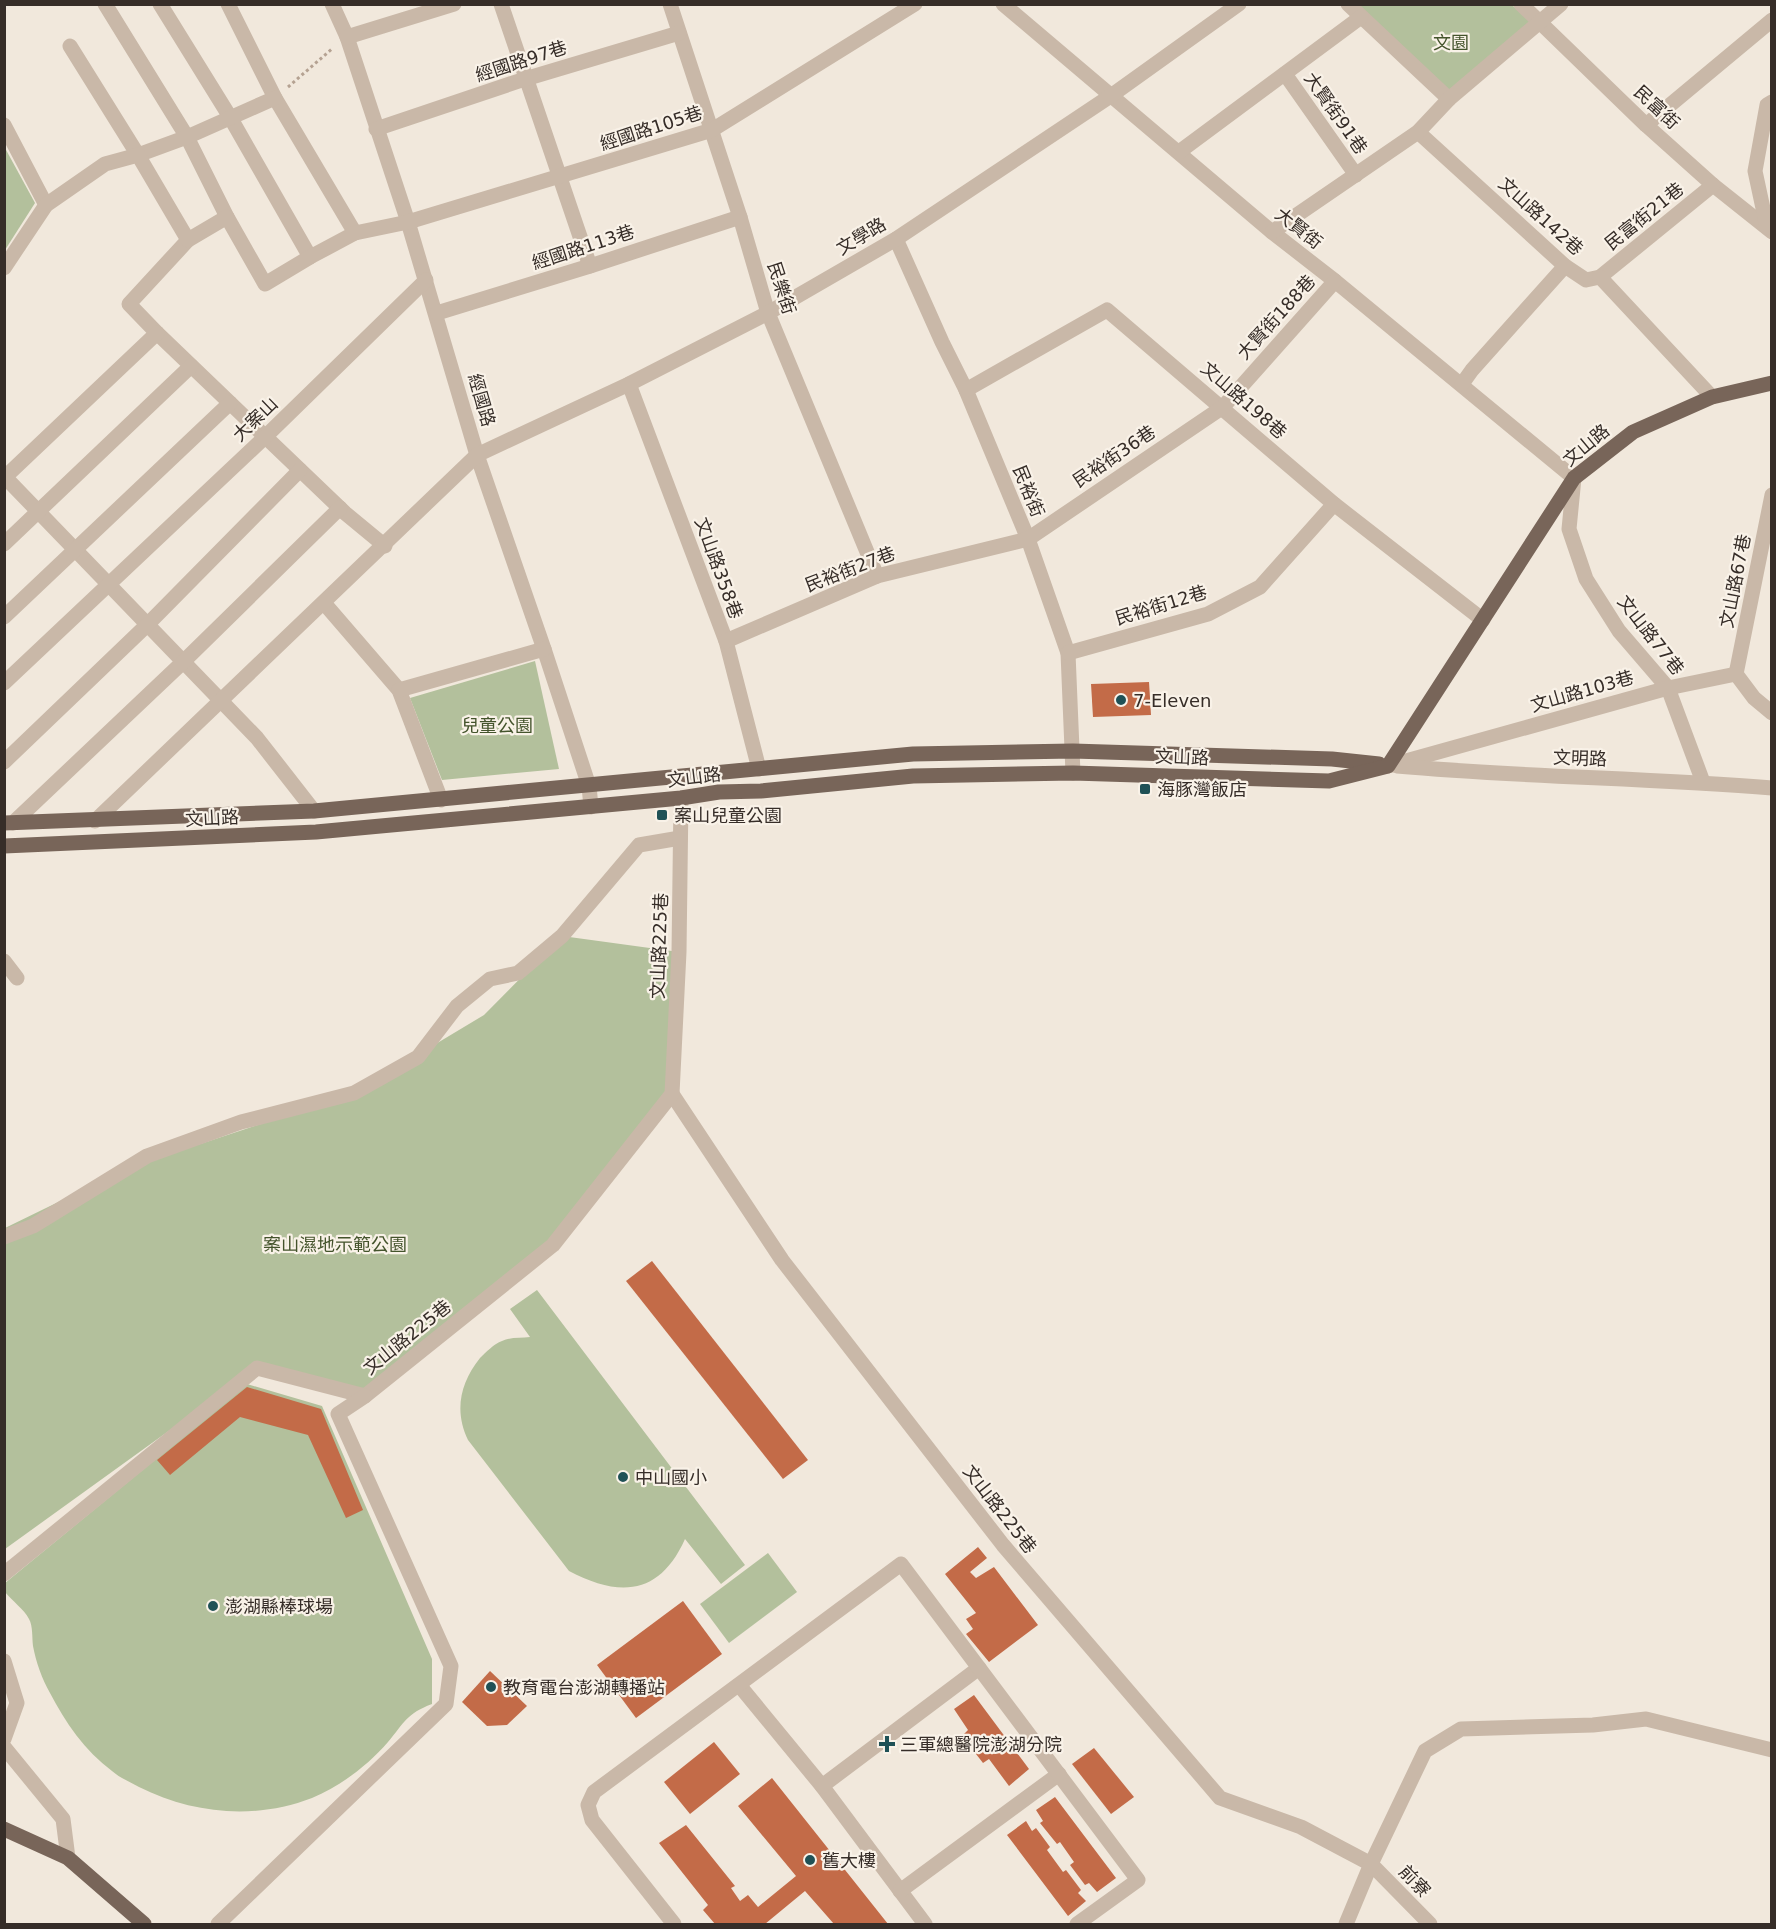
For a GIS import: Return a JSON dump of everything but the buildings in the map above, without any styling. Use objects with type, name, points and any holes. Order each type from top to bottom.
[{"type":"main road","name":"文山路","points":[[4,846],[316,832],[591,807],[719,792],[761,791],[913,776],[1073,773],[1329,782],[1388,766],[1574,478],[1633,432],[1712,397],[1772,383]]},
{"type":"main road","name":"文山路","points":[[9,823],[314,811],[913,754],[1073,751],[1332,759],[1388,766]]},
{"type":"main road","points":[[314,811],[316,832]]},
{"type":"main road","points":[[4,1829],[68,1858],[144,1924]]},
{"type":"street","points":[[105,4],[187,137],[227,217],[188,240],[129,304],[340,508],[385,546]]},
{"type":"street","points":[[160,4],[230,117],[309,256]]},
{"type":"street","points":[[228,4],[275,98],[354,233]]},
{"type":"street","name":"經國路","points":[[332,4],[347,36],[408,222],[477,455],[589,786],[591,807]]},
{"type":"street","points":[[347,36],[454,4]]},
{"type":"street","points":[[501,4],[590,266]]},
{"type":"street","name":"民樂街","points":[[670,4],[740,217],[768,313],[877,576]]},
{"type":"street","name":"經國路105巷","points":[[227,217],[265,284],[309,256],[354,233],[408,222],[712,130],[915,4]]},
{"type":"street","name":"大賢街","points":[[1003,4],[1272,232],[1462,384],[1574,478]]},
{"type":"street","name":"文學路","points":[[477,455],[629,384],[768,313],[896,239],[1112,95],[1239,4]]},
{"type":"street","points":[[1348,4],[1449,99]]},
{"type":"street","name":"民富街","points":[[1521,4],[1713,185],[1770,228]]},
{"type":"street","points":[[1272,232],[1418,132],[1449,99],[1562,4]]},
{"type":"street","points":[[1179,152],[1361,17]]},
{"type":"street","points":[[1646,124],[1772,20]]},
{"type":"street","name":"經國路97巷","points":[[376,129],[525,79],[679,33]]},
{"type":"street","points":[[69,46],[138,155],[188,240]]},
{"type":"street","name":"大賢街91巷","points":[[1285,74],[1356,175]]},
{"type":"street","points":[[4,268],[46,205],[105,164],[187,137],[275,98]]},
{"type":"street","points":[[1770,228],[1755,171],[1767,105],[1772,102]]},
{"type":"street","points":[[4,125],[46,205]]},
{"type":"street","name":"文山路142巷","points":[[1418,132],[1565,266],[1586,280],[1600,277]]},
{"type":"street","name":"民富街21巷","points":[[1600,277],[1713,185]]},
{"type":"street","name":"經國路113巷","points":[[437,314],[740,217]]},
{"type":"street","name":"民裕街","points":[[896,239],[966,390],[1028,538],[1068,652],[1073,773]]},
{"type":"street","points":[[1462,384],[1565,266]]},
{"type":"street","points":[[1600,277],[1712,397]]},
{"type":"street","name":"大案山","points":[[4,683],[265,437],[426,280]]},
{"type":"street","name":"大賢街188巷","points":[[1223,407],[1335,281]]},
{"type":"street","name":"文山路198巷","points":[[966,390],[1107,310],[1334,504],[1483,620]]},
{"type":"street","points":[[157,333],[5,477],[257,738],[314,811]]},
{"type":"street","points":[[4,544],[191,366]]},
{"type":"street","name":"文山路358巷","points":[[629,384],[726,641],[759,769]]},
{"type":"street","points":[[4,617],[230,404]]},
{"type":"street","name":"民裕街36巷","points":[[1028,538],[1223,407]]},
{"type":"street","points":[[95,821],[385,546],[477,455]]},
{"type":"street","points":[[4,762],[147,625],[300,470]]},
{"type":"street","name":"文山路77巷","points":[[1574,478],[1569,529],[1586,579],[1619,631],[1668,688],[1703,782]]},
{"type":"street","name":"文山路67巷","points":[[1736,674],[1772,495]]},
{"type":"street","name":"民裕街12巷","points":[[1068,652],[1208,614],[1260,587],[1334,504]]},
{"type":"street","points":[[9,823],[183,662],[340,508]]},
{"type":"street","name":"民裕街27巷","points":[[726,641],[877,576],[1028,538]]},
{"type":"street","points":[[324,603],[399,690],[441,800]]},
{"type":"street","points":[[399,690],[544,649]]},
{"type":"street","points":[[1736,674],[1754,698],[1772,713]]},
{"type":"street","name":"文山路103巷","points":[[1388,766],[1668,688],[1736,674]]},
{"type":"street","name":"文明路","points":[[1388,766],[1481,774],[1703,782],[1772,788]]},
{"type":"street","name":"文山路225巷","points":[[4,1574],[256,1368],[366,1395],[553,1245],[672,1094],[679,952],[681,798]]},
{"type":"street","points":[[4,1237],[33,1226],[147,1156],[241,1122],[354,1093],[418,1057],[457,1006],[490,978],[518,973],[562,936],[639,845],[680,838]]},
{"type":"street","points":[[4,961],[17,978]]},
{"type":"street","name":"文山路225巷","points":[[672,1094],[782,1260],[996,1536],[1220,1798],[1301,1827],[1371,1864]]},
{"type":"street","points":[[218,1924],[446,1704],[451,1666],[338,1414],[366,1395]]},
{"type":"street","points":[[674,1924],[592,1820],[588,1804],[594,1792],[901,1564],[1138,1880],[1077,1924]]},
{"type":"street","points":[[4,1661],[17,1703],[4,1739]]},
{"type":"street","points":[[822,1786],[979,1668]]},
{"type":"street","points":[[739,1685],[822,1786],[925,1924]]},
{"type":"street","points":[[1346,1924],[1371,1864],[1425,1751],[1461,1730],[1593,1725],[1646,1719],[1772,1750]]},
{"type":"street","points":[[4,1747],[63,1820],[68,1858]]},
{"type":"street","points":[[900,1892],[1059,1774]]},
{"type":"street","name":"前寮","points":[[1371,1864],[1430,1924]]},
{"type":"path","points":[[275,98],[347,36]]},
{"type":"green space","name":"文園","points":[[1354,5],[1512,5],[1533,23],[1450,92]]},
{"type":"green space","points":[[5,148],[35,203],[4,250]]},
{"type":"green space","name":"兒童公園","points":[[535,661],[559,769],[442,780],[410,698]]},
{"type":"green space","name":"案山濕地示範公園","points":[[562,936],[679,952],[672,1094],[553,1245],[365,1396],[256,1368],[5,1549],[5,1228],[128,1168],[354,1093],[484,1015]]},
{"type":"green space","points":[[537,1290],[745,1565],[721,1584],[685,1539],[675,1558],[664,1571],[651,1581],[637,1586],[622,1588],[605,1585],[569,1571],[468,1440],[460,1408],[468,1377],[480,1358],[496,1344],[508,1339],[530,1337],[510,1309]]},
{"type":"green space","name":"澎湖縣棒球場","points":[[247,1384],[322,1406],[432,1659],[432,1704],[411,1715],[363,1767],[323,1793],[290,1805],[269,1809],[224,1811],[181,1803],[139,1787],[118,1776],[84,1745],[47,1688],[36,1658],[30,1622],[27,1615],[5,1592],[5,1583]]},
{"type":"green space","points":[[768,1553],[797,1592],[729,1643],[700,1604]]},
{"type":"place","name":"7-Eleven","points":[[1121,700]]},
{"type":"place","name":"海豚灣飯店","points":[[1145,789]]},
{"type":"place","name":"案山兒童公園","points":[[662,815]]},
{"type":"place","name":"中山國小","points":[[623,1477]]},
{"type":"place","name":"澎湖縣棒球場","points":[[213,1606]]},
{"type":"place","name":"教育電台澎湖轉播站","points":[[491,1687]]},
{"type":"place","name":"三軍總醫院澎湖分院","points":[[887,1744]]},
{"type":"place","name":"舊大樓","points":[[810,1860]]}]
